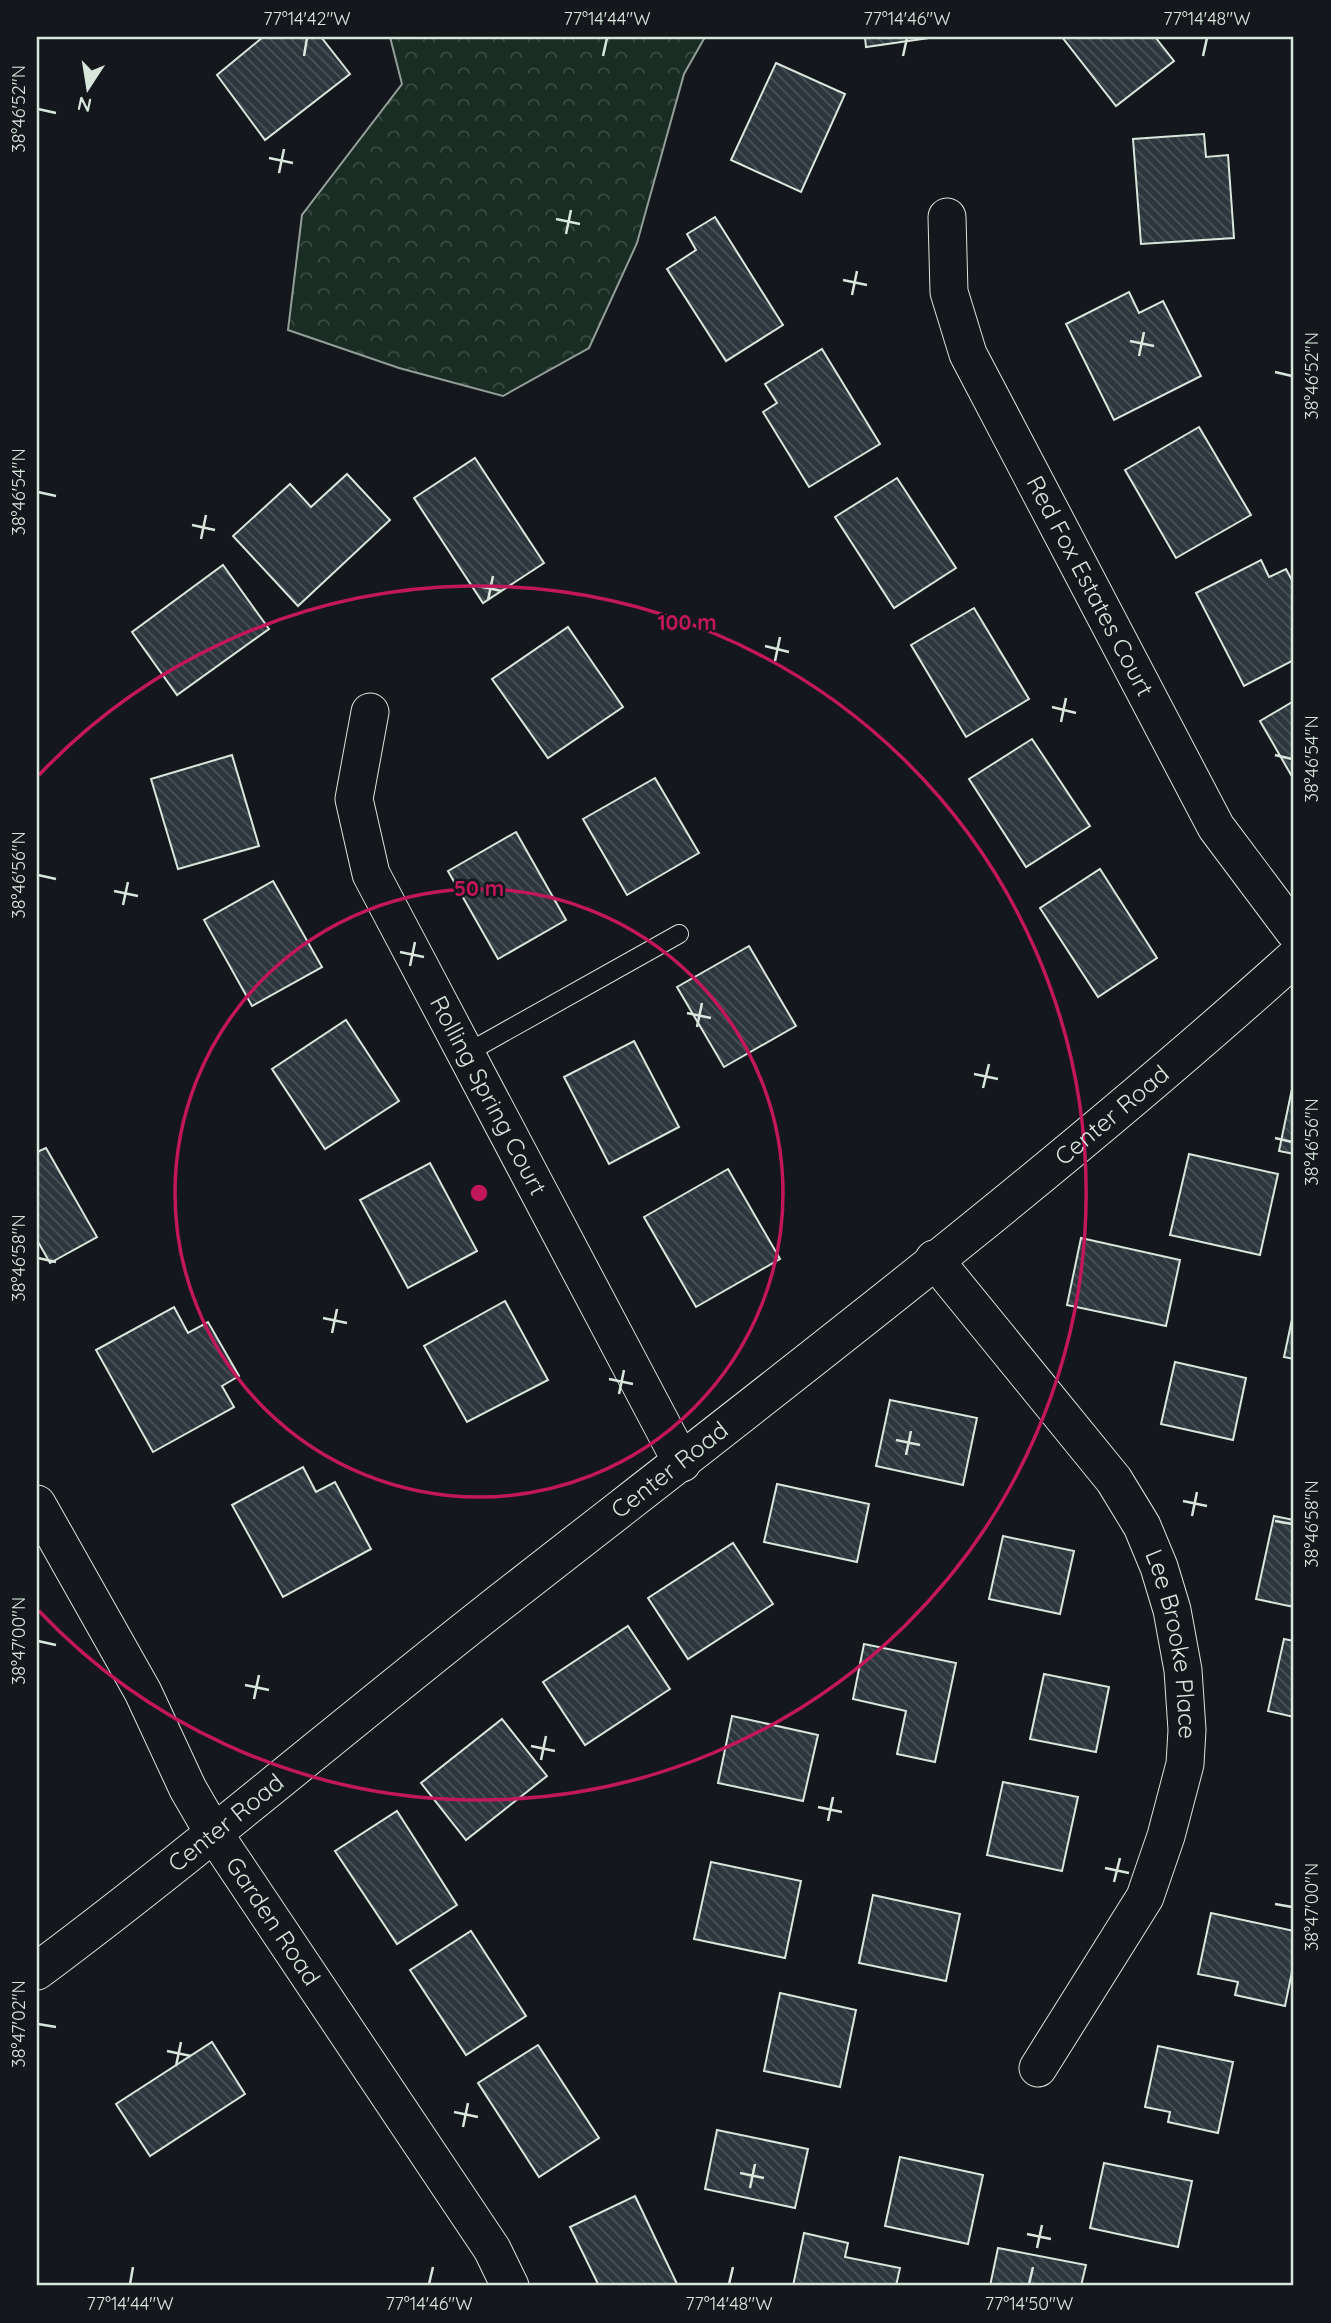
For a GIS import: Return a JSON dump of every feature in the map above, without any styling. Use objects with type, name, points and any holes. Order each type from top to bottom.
[{"type":"street","name":"Red Fox Estates Court","points":[[947,217],[949,292],[968,354],[1216,827],[1294,931]]},
{"type":"street","name":"Rolling Spring Court","points":[[370,712],[354,799],[371,874],[682,1463]]},
{"type":"street","name":"Center Road","points":[[37,1971],[139,1895],[213,1832],[488,1612],[682,1463],[1173,1067],[1294,958]]},
{"type":"street","name":"Lee Brooke Place","points":[[934,1259],[1114,1480],[1142,1526],[1172,1610],[1183,1670],[1185,1764],[1166,1836],[1145,1897],[1038,2068]]},
{"type":"street","name":"Garden Road","points":[[37,1504],[143,1692],[188,1789],[213,1832],[492,2249],[510,2286]]},
{"type":"lane","points":[[465,1054],[679,934]]},
{"type":"green space","points":[[390,37],[705,37],[684,74],[637,243],[589,348],[503,396],[399,368],[288,330],[302,215],[402,84]]},
{"type":"building","points":[[263,37],[321,37],[350,74],[265,140],[217,75]]},
{"type":"building","points":[[865,37],[936,37],[866,47]]},
{"type":"building","points":[[1062,37],[1155,37],[1174,61],[1116,106]]},
{"type":"building","points":[[776,63],[845,94],[801,192],[731,160]]},
{"type":"building","points":[[1204,134],[1206,157],[1228,155],[1234,238],[1141,244],[1133,139]]},
{"type":"building","points":[[715,217],[783,325],[726,361],[667,269],[696,250],[687,234]]},
{"type":"building","points":[[1129,292],[1139,313],[1163,301],[1201,376],[1114,420],[1066,324]]},
{"type":"building","points":[[822,349],[880,444],[809,487],[763,412],[777,403],[765,384]]},
{"type":"building","points":[[1199,427],[1251,515],[1176,558],[1125,470]]},
{"type":"building","points":[[475,458],[544,563],[483,603],[414,498]]},
{"type":"building","points":[[347,474],[390,520],[298,606],[233,536],[290,484],[311,507]]},
{"type":"building","points":[[897,478],[956,568],[894,608],[835,517]]},
{"type":"building","points":[[1261,560],[1269,577],[1286,569],[1294,584],[1294,660],[1244,686],[1196,593]]},
{"type":"building","points":[[223,565],[269,629],[177,695],[132,632]]},
{"type":"building","points":[[974,608],[1029,699],[966,737],[911,645]]},
{"type":"building","points":[[568,627],[623,707],[548,758],[492,679]]},
{"type":"building","points":[[1294,701],[1294,780],[1260,721]]},
{"type":"building","points":[[1032,739],[1090,826],[1026,867],[969,779]]},
{"type":"building","points":[[232,755],[259,846],[178,869],[151,779]]},
{"type":"building","points":[[655,778],[699,853],[627,895],[583,819]]},
{"type":"building","points":[[516,832],[566,920],[498,959],[448,871]]},
{"type":"building","points":[[1100,869],[1157,958],[1098,997],[1040,908]]},
{"type":"building","points":[[273,881],[322,967],[252,1006],[204,920]]},
{"type":"building","points":[[749,946],[796,1026],[724,1067],[677,987]]},
{"type":"building","points":[[346,1020],[399,1101],[325,1149],[272,1069]]},
{"type":"building","points":[[634,1041],[679,1127],[609,1164],[564,1077]]},
{"type":"building","points":[[1294,1084],[1294,1154],[1279,1151]]},
{"type":"building","points":[[46,1148],[97,1237],[50,1263],[37,1240],[37,1152]]},
{"type":"building","points":[[1189,1154],[1278,1174],[1260,1255],[1170,1235]]},
{"type":"building","points":[[430,1163],[477,1251],[408,1288],[360,1200]]},
{"type":"building","points":[[728,1169],[780,1259],[696,1307],[644,1217]]},
{"type":"building","points":[[1081,1238],[1180,1260],[1166,1326],[1067,1305]]},
{"type":"building","points":[[505,1301],[548,1380],[467,1422],[424,1346]]},
{"type":"building","points":[[174,1307],[188,1333],[208,1322],[239,1376],[222,1386],[234,1407],[153,1452],[96,1350]]},
{"type":"building","points":[[1294,1310],[1294,1359],[1284,1357]]},
{"type":"building","points":[[1175,1362],[1246,1378],[1233,1440],[1161,1424]]},
{"type":"building","points":[[890,1400],[977,1418],[963,1485],[876,1466]]},
{"type":"building","points":[[303,1467],[316,1492],[335,1482],[371,1549],[283,1597],[232,1505]]},
{"type":"building","points":[[777,1484],[869,1504],[857,1562],[764,1542]]},
{"type":"building","points":[[1274,1516],[1294,1520],[1294,1607],[1256,1599]]},
{"type":"building","points":[[1003,1536],[1074,1551],[1060,1614],[989,1599]]},
{"type":"building","points":[[733,1543],[773,1604],[688,1659],[648,1598]]},
{"type":"building","points":[[628,1626],[670,1689],[585,1745],[543,1682]]},
{"type":"building","points":[[1284,1639],[1294,1641],[1294,1717],[1268,1711]]},
{"type":"building","points":[[864,1644],[956,1663],[935,1762],[897,1754],[906,1711],[853,1699]]},
{"type":"building","points":[[1044,1674],[1109,1687],[1096,1752],[1030,1739]]},
{"type":"building","points":[[732,1716],[818,1735],[803,1801],[718,1783]]},
{"type":"building","points":[[502,1719],[547,1776],[466,1840],[421,1783]]},
{"type":"building","points":[[1003,1782],[1078,1797],[1062,1871],[987,1855]]},
{"type":"building","points":[[397,1811],[457,1905],[397,1944],[335,1851]]},
{"type":"building","points":[[711,1862],[801,1881],[785,1958],[694,1939]]},
{"type":"building","points":[[873,1895],[960,1914],[946,1981],[859,1963]]},
{"type":"building","points":[[1211,1913],[1294,1931],[1294,1962],[1285,2006],[1235,1995],[1238,1982],[1198,1974]]},
{"type":"building","points":[[471,1931],[526,2016],[466,2055],[410,1970]]},
{"type":"building","points":[[780,1993],[856,2010],[840,2087],[764,2071]]},
{"type":"building","points":[[212,2042],[245,2094],[150,2156],[116,2104]]},
{"type":"building","points":[[538,2045],[599,2138],[539,2177],[478,2083]]},
{"type":"building","points":[[1158,2046],[1233,2062],[1218,2133],[1168,2122],[1170,2112],[1145,2107]]},
{"type":"building","points":[[717,2130],[808,2149],[795,2208],[705,2189]]},
{"type":"building","points":[[900,2157],[983,2175],[968,2244],[885,2226]]},
{"type":"building","points":[[1104,2163],[1192,2181],[1178,2247],[1090,2228]]},
{"type":"building","points":[[635,2196],[678,2286],[599,2286],[570,2227]]},
{"type":"building","points":[[804,2233],[848,2243],[845,2257],[900,2268],[896,2286],[793,2286]]},
{"type":"building","points":[[998,2248],[1086,2265],[1081,2286],[990,2286]]}]
